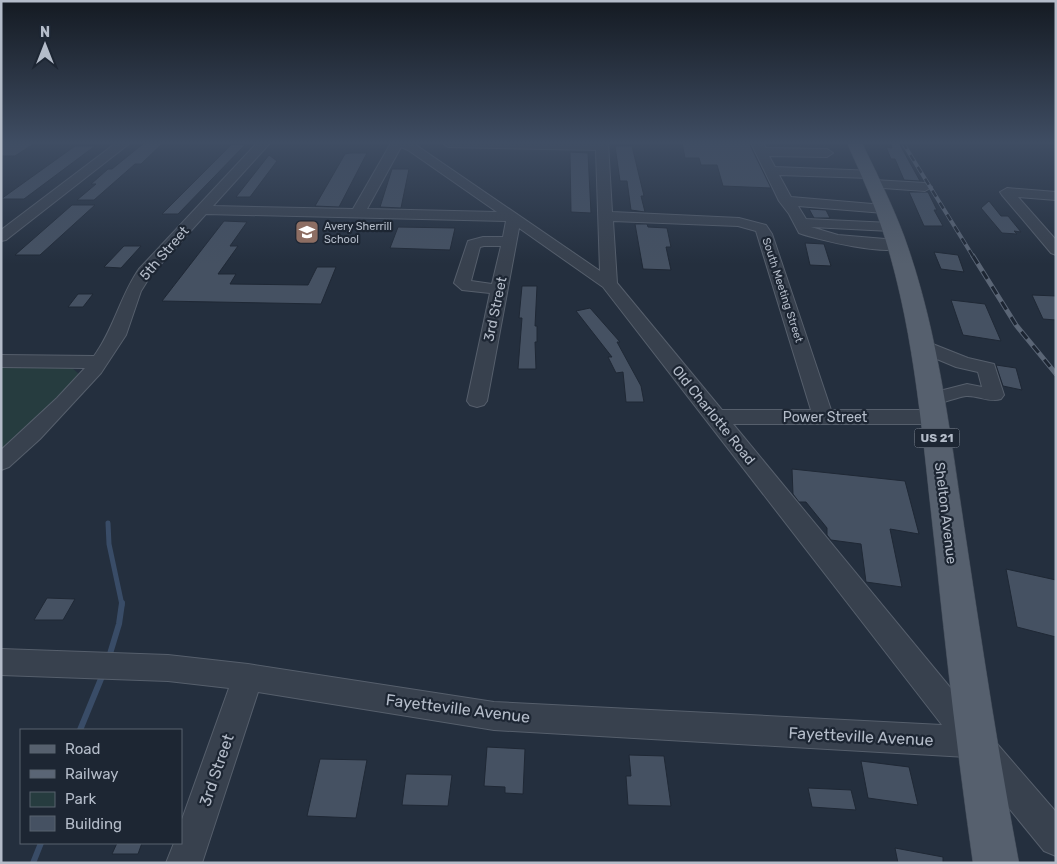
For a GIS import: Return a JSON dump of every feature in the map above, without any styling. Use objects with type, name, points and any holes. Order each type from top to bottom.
[{"type":"main road","name":"Shelton Avenue","points":[[874,183],[890,227],[911,295],[933,408],[975,742],[996,863]]},
{"type":"street","points":[[1,237],[71,183]]},
{"type":"street","name":"5th Street","points":[[1,462],[67,399],[98,362],[117,335],[134,290],[146,272],[227,183]]},
{"type":"street","points":[[357,214],[374,183]]},
{"type":"street","name":"Old Charlotte Road","points":[[465,183],[609,284],[975,742],[1056,839]]},
{"type":"street","points":[[604,183],[609,284]]},
{"type":"street","points":[[777,183],[804,230],[819,237],[847,242],[890,227]]},
{"type":"street","points":[[901,183],[925,187]]},
{"type":"street","points":[[1056,196],[1007,192],[1056,250]]},
{"type":"street","points":[[786,201],[890,227]]},
{"type":"street","points":[[203,210],[514,217]]},
{"type":"street","name":"South Meeting Street","points":[[605,216],[739,222],[761,228],[765,234],[823,417]]},
{"type":"street","name":"3rd Street","points":[[477,401],[514,217]]},
{"type":"street","points":[[499,289],[468,287],[462,283],[473,244],[509,242]]},
{"type":"street","name":"Power Street","points":[[716,417],[823,417],[933,408],[974,391],[969,364],[920,345]]},
{"type":"street","points":[[1,361],[98,362]]},
{"type":"street","name":"Fayetteville Avenue","points":[[1,662],[168,668],[248,677],[494,716],[975,742]]},
{"type":"street","name":"3rd Street","points":[[184,863],[248,677]]},
{"type":"green space","points":[[1,368],[72,368],[79,374],[36,422],[1,454]]},
{"type":"building","points":[[23,183],[45,183],[24,199],[1,199]]},
{"type":"building","points":[[113,183],[94,200],[77,200],[96,184],[91,184]]},
{"type":"building","points":[[193,183],[208,183],[178,214],[162,214]]},
{"type":"building","points":[[247,183],[260,183],[250,197],[236,197]]},
{"type":"building","points":[[328,183],[351,183],[339,207],[315,206]]},
{"type":"building","points":[[387,183],[406,183],[401,208],[380,207]]},
{"type":"building","points":[[571,183],[590,183],[591,213],[571,212]]},
{"type":"building","points":[[627,183],[641,183],[644,196],[641,196],[645,212],[631,210]]},
{"type":"building","points":[[722,183],[769,183],[771,188],[723,186]]},
{"type":"building","points":[[909,192],[928,192],[937,210],[934,210],[943,226],[924,226]]},
{"type":"building","points":[[989,201],[1001,216],[1008,216],[1021,232],[1014,231],[1017,234],[1002,233],[981,208]]},
{"type":"building","points":[[72,205],[95,205],[40,255],[15,255]]},
{"type":"building","points":[[809,209],[826,210],[830,218],[814,218]]},
{"type":"building","points":[[224,221],[247,222],[230,246],[238,246],[218,274],[236,274],[230,284],[308,285],[317,267],[336,267],[321,304],[162,301]]},
{"type":"building","points":[[635,224],[667,228],[671,247],[666,247],[671,270],[643,269]]},
{"type":"building","points":[[398,227],[455,228],[450,250],[390,248]]},
{"type":"building","points":[[805,243],[824,244],[831,266],[810,265]]},
{"type":"building","points":[[124,246],[141,246],[121,268],[104,267]]},
{"type":"building","points":[[934,252],[958,255],[964,272],[941,269]]},
{"type":"building","points":[[522,286],[537,286],[535,326],[537,326],[537,342],[535,342],[536,369],[518,369],[522,318],[519,318]]},
{"type":"building","points":[[78,294],[93,294],[83,307],[68,307]]},
{"type":"building","points":[[1032,295],[1056,296],[1056,320],[1043,319]]},
{"type":"building","points":[[951,300],[985,304],[1001,341],[963,335]]},
{"type":"building","points":[[590,308],[620,342],[617,342],[641,386],[644,402],[626,402],[623,372],[616,373],[608,357],[612,357],[576,311]]},
{"type":"building","points":[[996,365],[1016,368],[1022,390],[1003,386]]},
{"type":"building","points":[[792,469],[905,481],[919,534],[890,529],[902,587],[866,582],[861,544],[831,540],[827,535],[827,528],[806,502],[799,502],[793,494]]},
{"type":"building","points":[[1006,569],[1056,580],[1056,637],[1017,627]]},
{"type":"building","points":[[47,598],[75,599],[63,620],[34,620]]},
{"type":"building","points":[[487,747],[525,749],[523,794],[505,793],[505,787],[484,786]]},
{"type":"building","points":[[629,755],[664,756],[671,806],[628,805],[626,776],[631,776]]},
{"type":"building","points":[[320,759],[367,760],[356,818],[307,816]]},
{"type":"building","points":[[861,761],[909,767],[918,805],[868,798]]},
{"type":"building","points":[[406,774],[452,775],[448,806],[402,805]]},
{"type":"building","points":[[808,788],[851,790],[856,810],[812,807]]},
{"type":"building","points":[[117,844],[142,844],[138,854],[112,854]]},
{"type":"building","points":[[895,848],[943,857],[943,863],[898,863]]},
{"type":"waterway","points":[[108,523],[109,544],[122,604]]},
{"type":"waterway","points":[[109,657],[119,624],[122,604]]},
{"type":"waterway","points":[[80,729],[103,674]]},
{"type":"waterway","points":[[33,863],[41,844]]},
{"type":"railway","points":[[928,183],[974,258]]},
{"type":"railway","points":[[973,256],[1016,325],[1056,374]]},
{"type":"place","name":"Avery Sherrill School","points":[[307,232]]}]
